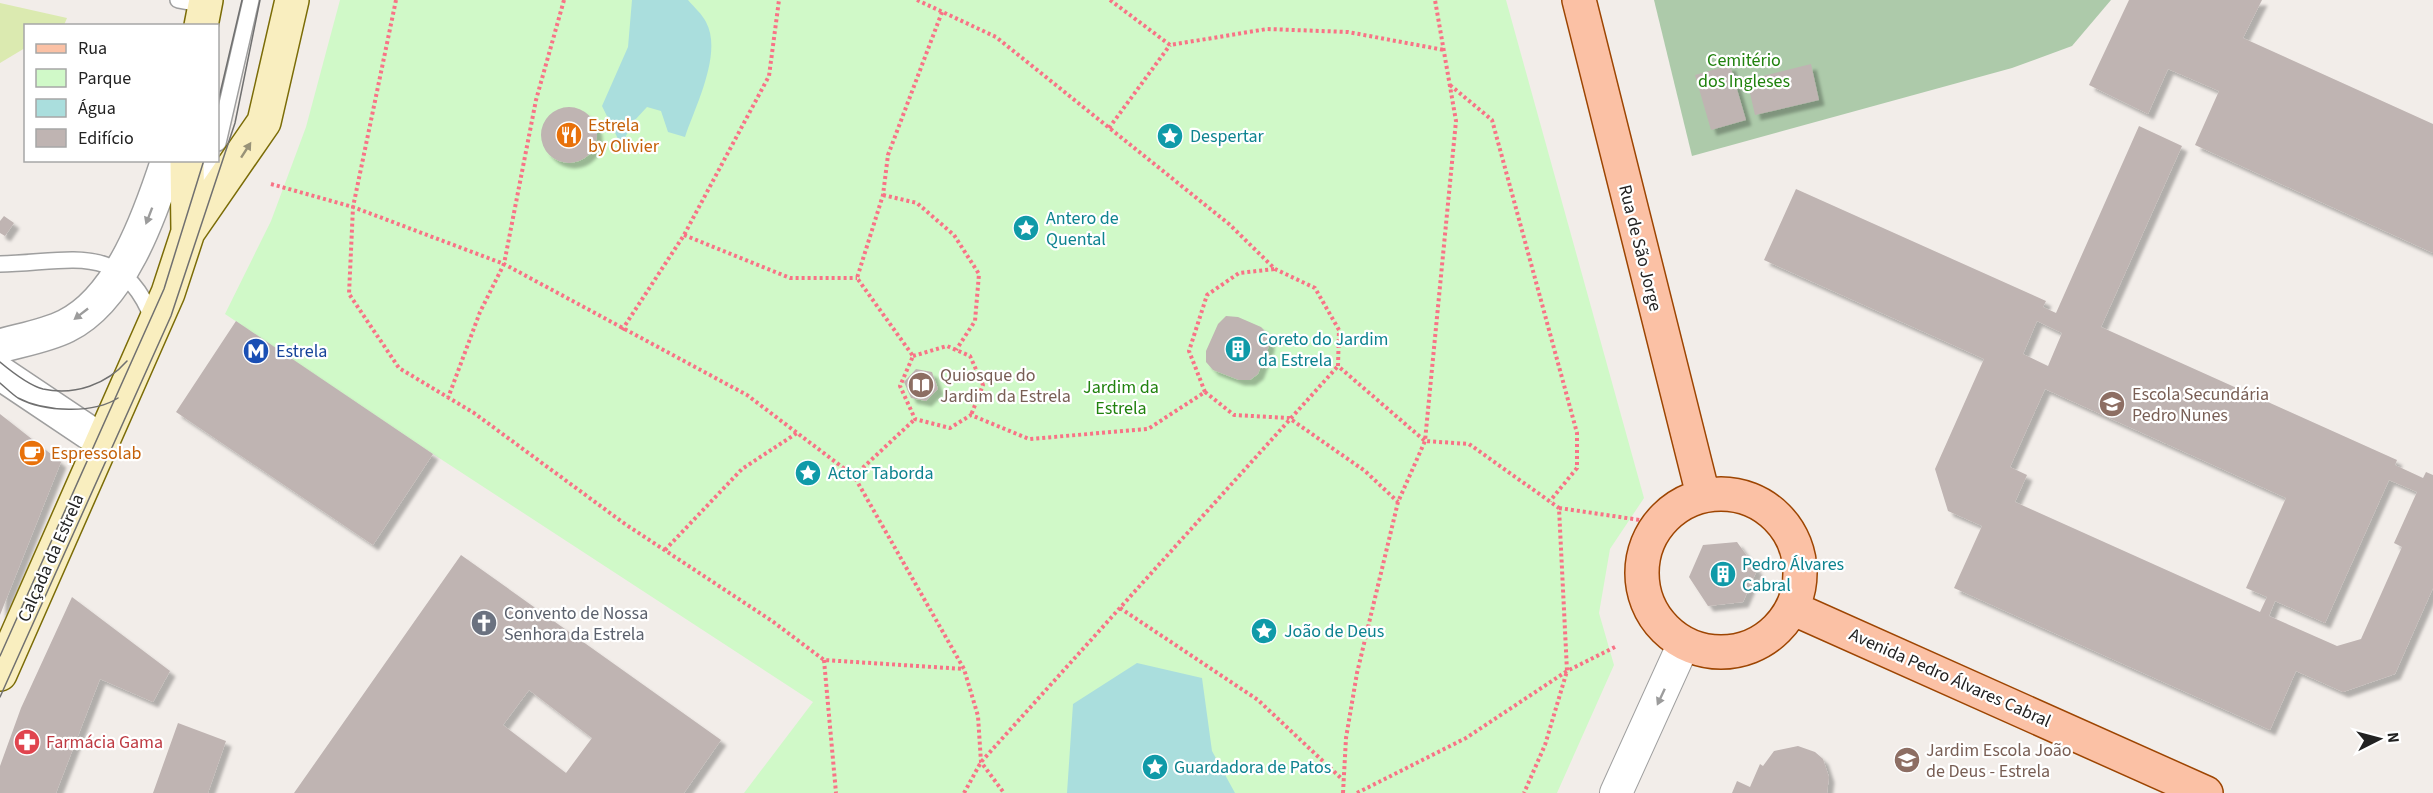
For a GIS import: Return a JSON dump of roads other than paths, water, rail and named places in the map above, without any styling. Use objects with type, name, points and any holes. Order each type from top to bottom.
[{"type":"main road","points":[[188,232],[264,122],[292,0]]},
{"type":"main road","name":"Rua de São Jorge","points":[[1579,0],[1703,495]]},
{"type":"main road","points":[[187,162],[188,232]]},
{"type":"main road","name":"Calçada da Estrela","points":[[0,674],[168,293],[188,232]]},
{"type":"main road","points":[[1727,494],[1752,500],[1773,513],[1790,533],[1798,557],[1799,583],[1792,608],[1777,628],[1757,643],[1742,648],[1708,651],[1684,643],[1663,629],[1647,606],[1642,575],[1645,548],[1659,523],[1678,506],[1703,495],[1727,494]]},
{"type":"main road","name":"Avenida Pedro Álvares Cabral","points":[[1792,608],[2206,793]]},
{"type":"street","points":[[0,346],[66,326],[106,292],[142,232],[167,162]]},
{"type":"street","points":[[0,373],[103,442]]},
{"type":"street","points":[[1616,793],[1684,643]]},
{"type":"lane","points":[[219,139],[251,0]]},
{"type":"lane","points":[[188,232],[211,162]]},
{"type":"lane","points":[[0,264],[39,263],[74,258],[99,262],[119,270],[144,298],[154,323]]},
{"type":"water","points":[[632,0],[688,0],[706,22],[711,49],[709,64],[701,96],[685,137],[668,132],[661,111],[647,107],[634,121],[621,145],[602,106],[628,47]]},
{"type":"water","points":[[1137,663],[1202,678],[1212,751],[1235,793],[1067,793],[1073,704]]},
{"type":"tram line","points":[[219,98],[242,0]]},
{"type":"tram line","points":[[0,697],[171,316],[235,123],[260,0]]},
{"type":"tram line","points":[[0,656],[164,289],[203,162]]},
{"type":"tram line","points":[[0,362],[20,378],[37,387],[67,391],[100,382],[127,361]]},
{"type":"tram line","points":[[0,383],[18,398],[29,403],[55,408],[96,407],[118,398]]},
{"type":"place","name":"Estrela by Olivier","points":[[569,135]]},
{"type":"place","name":"Despertar","points":[[1170,136]]},
{"type":"place","name":"Antero de Quental","points":[[1026,228]]},
{"type":"place","name":"Coreto do Jardim da Estrela","points":[[1238,349]]},
{"type":"place","name":"Estrela","points":[[256,351]]},
{"type":"place","name":"Quiosque do Jardim da Estrela","points":[[921,385]]},
{"type":"place","name":"Escola Secundária Pedro Nunes","points":[[2112,404]]},
{"type":"place","name":"Espressolab","points":[[32,453]]},
{"type":"place","name":"Actor Taborda","points":[[808,473]]},
{"type":"place","name":"Pedro Álvares Cabral","points":[[1723,574]]},
{"type":"place","name":"Convento de Nossa Senhora da Estrela","points":[[484,623]]},
{"type":"place","name":"João de Deus","points":[[1264,631]]},
{"type":"place","name":"Farmácia Gama","points":[[27,742]]},
{"type":"place","name":"Jardim Escola João de Deus - Estrela","points":[[1907,760]]},
{"type":"place","name":"Guardadora de Patos","points":[[1155,767]]},
{"type":"park label","name":"Cemitério dos Ingleses","points":[[1744,70]]},
{"type":"park label","name":"Jardim da Estrela","points":[[1121,397]]}]
